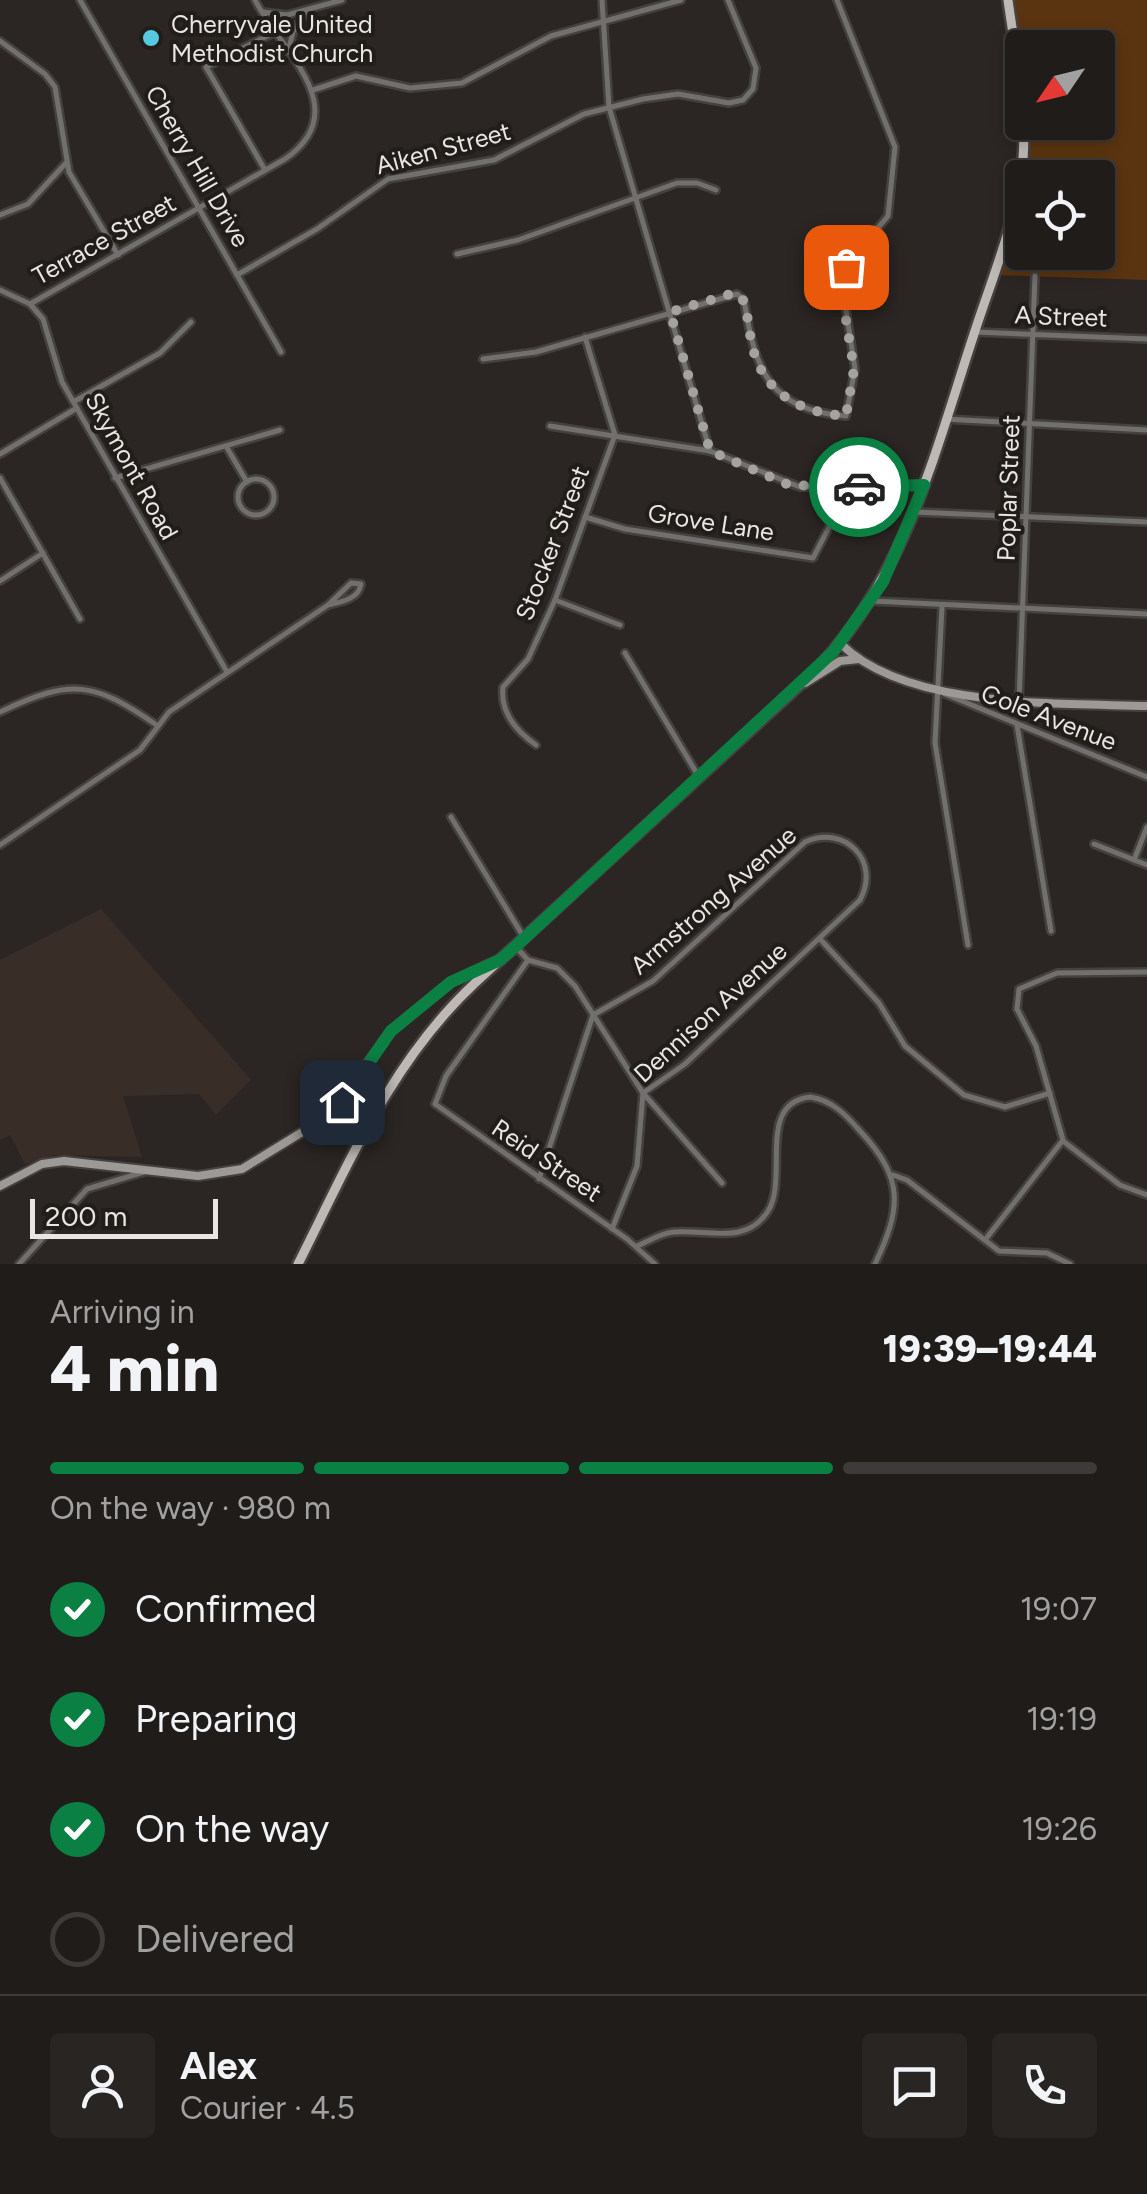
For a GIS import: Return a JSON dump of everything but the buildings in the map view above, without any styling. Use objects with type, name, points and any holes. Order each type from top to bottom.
[{"type":"main road","points":[[298,1264],[384,1097],[459,997],[799,686],[840,644],[872,601],[924,485],[1022,166],[1021,105],[1008,0]]},
{"type":"street","name":"Cherry Hill Drive","points":[[80,0],[281,352]]},
{"type":"street","points":[[255,0],[313,90],[356,76],[410,88],[462,83],[491,72],[544,38],[682,0]]},
{"type":"street","points":[[260,11],[279,16],[342,0]]},
{"type":"street","points":[[602,0],[609,107],[710,451]]},
{"type":"street","name":"Aiken Street","points":[[237,275],[328,222],[384,180],[494,160],[577,118],[609,107],[672,94],[730,103],[748,96],[756,82],[756,65],[728,0]]},
{"type":"street","points":[[483,359],[536,352],[731,294],[741,296],[756,358],[784,397],[807,411],[846,416],[854,369],[842,283],[849,262],[888,216],[895,147],[894,134],[836,0]]},
{"type":"street","points":[[288,52],[293,32],[306,10]]},
{"type":"street","points":[[265,170],[206,67],[275,32]]},
{"type":"street","points":[[0,41],[45,74],[56,87],[66,163],[118,254]]},
{"type":"street","name":"Terrace Street","points":[[30,304],[293,153],[307,136],[315,108],[313,90]]},
{"type":"street","points":[[0,215],[28,204],[66,163]]},
{"type":"street","points":[[457,254],[518,240],[636,195],[686,182],[716,190]]},
{"type":"street","name":"Poplar Street","points":[[1019,702],[1035,276]]},
{"type":"street","points":[[0,290],[30,304]]},
{"type":"street","name":"Skymont Road","points":[[30,304],[49,332],[60,376],[75,405],[227,672]]},
{"type":"street","points":[[0,454],[160,353],[190,322]]},
{"type":"street","name":"A Street","points":[[974,332],[1147,339]]},
{"type":"street","points":[[584,337],[614,434]]},
{"type":"street","points":[[945,419],[1147,430]]},
{"type":"street","points":[[550,426],[710,451],[789,485],[924,485]]},
{"type":"street","points":[[115,478],[280,430]]},
{"type":"street","name":"Stocker Street","points":[[536,745],[518,733],[504,706],[502,690],[528,659],[555,600],[614,434]]},
{"type":"street","points":[[226,446],[247,482]]},
{"type":"street","points":[[0,478],[80,618]]},
{"type":"street","points":[[261,480],[270,488],[273,500],[265,512],[252,514],[240,505],[239,492],[247,482],[261,480]]},
{"type":"street","name":"Grove Lane","points":[[584,517],[624,530],[812,558],[850,487]]},
{"type":"street","points":[[914,512],[1147,522]]},
{"type":"street","points":[[0,581],[43,552]]},
{"type":"street","points":[[0,845],[140,750],[169,712],[328,606],[351,584],[361,584],[358,593],[328,606]]},
{"type":"street","points":[[555,600],[620,625]]},
{"type":"street","points":[[872,601],[1147,614]]},
{"type":"street","points":[[942,607],[935,742],[968,945]]},
{"type":"street","points":[[840,644],[858,659],[938,690],[1019,702],[1147,706]]},
{"type":"street","points":[[624,653],[699,777]]},
{"type":"street","points":[[799,686],[840,661],[858,659]]},
{"type":"street","points":[[0,712],[55,689],[82,686],[110,694],[158,726]]},
{"type":"street","name":"Cole Avenue","points":[[938,690],[1147,777]]},
{"type":"street","points":[[1017,725],[1051,931]]},
{"type":"street","points":[[451,816],[525,938]]},
{"type":"street","points":[[1134,860],[1147,827]]},
{"type":"street","name":"Armstrong Avenue","points":[[593,1015],[653,981],[804,842],[835,837],[854,848]]},
{"type":"street","points":[[1094,844],[1147,865]]},
{"type":"street","name":"Dennison Avenue","points":[[612,1229],[637,1166],[643,1093],[685,1064],[864,893],[866,867],[854,848]]},
{"type":"street","points":[[820,939],[879,1003],[905,1046],[964,1095],[1005,1106],[1050,1093]]},
{"type":"street","points":[[516,946],[528,960],[562,972],[643,1093],[722,1183]]},
{"type":"street","points":[[0,1186],[56,1161],[214,1176],[250,1165],[334,1111],[388,1035],[448,986],[500,960]]},
{"type":"street","name":"Reid Street","points":[[528,960],[446,1076],[436,1092],[436,1106],[638,1246],[655,1264]]},
{"type":"street","points":[[1147,972],[1057,974],[1019,989],[1017,1009],[1036,1046],[1063,1141],[1120,1185],[1147,1195]]},
{"type":"street","points":[[448,986],[459,997]]},
{"type":"street","points":[[539,1180],[593,1015]]},
{"type":"street","points":[[638,1246],[670,1232],[731,1234],[759,1222],[775,1194],[780,1117],[789,1105],[805,1097],[837,1108],[879,1151],[894,1176],[892,1217],[875,1264]]},
{"type":"street","points":[[985,1240],[1063,1141]]},
{"type":"street","points":[[19,1264],[86,1188],[145,1172]]},
{"type":"street","points":[[894,1176],[907,1180],[1005,1253],[1050,1253],[1070,1264]]},
{"type":"shaded area","points":[[1013,0],[1147,0],[1147,280],[995,275],[1005,244],[1005,270],[1115,270],[1115,160],[1021,160],[1023,140],[1115,140],[1115,30],[1016,30]]},
{"type":"shaded area","points":[[101,909],[251,1080],[216,1115],[199,1094],[123,1096],[142,1157],[54,1155],[25,1164],[10,1135],[0,1140],[0,960]]},
{"type":"way so far","points":[[846,267],[842,295],[854,369],[846,416],[807,411],[784,397],[753,352],[741,296],[731,294],[670,312],[710,451],[789,485],[859,487]]},
{"type":"place","name":"Cherryvale United Methodist Church","points":[[151,38]]},
{"type":"route","points":[[342,1102],[391,1031],[451,982],[500,960],[840,644],[888,574],[924,485],[859,487]]}]
